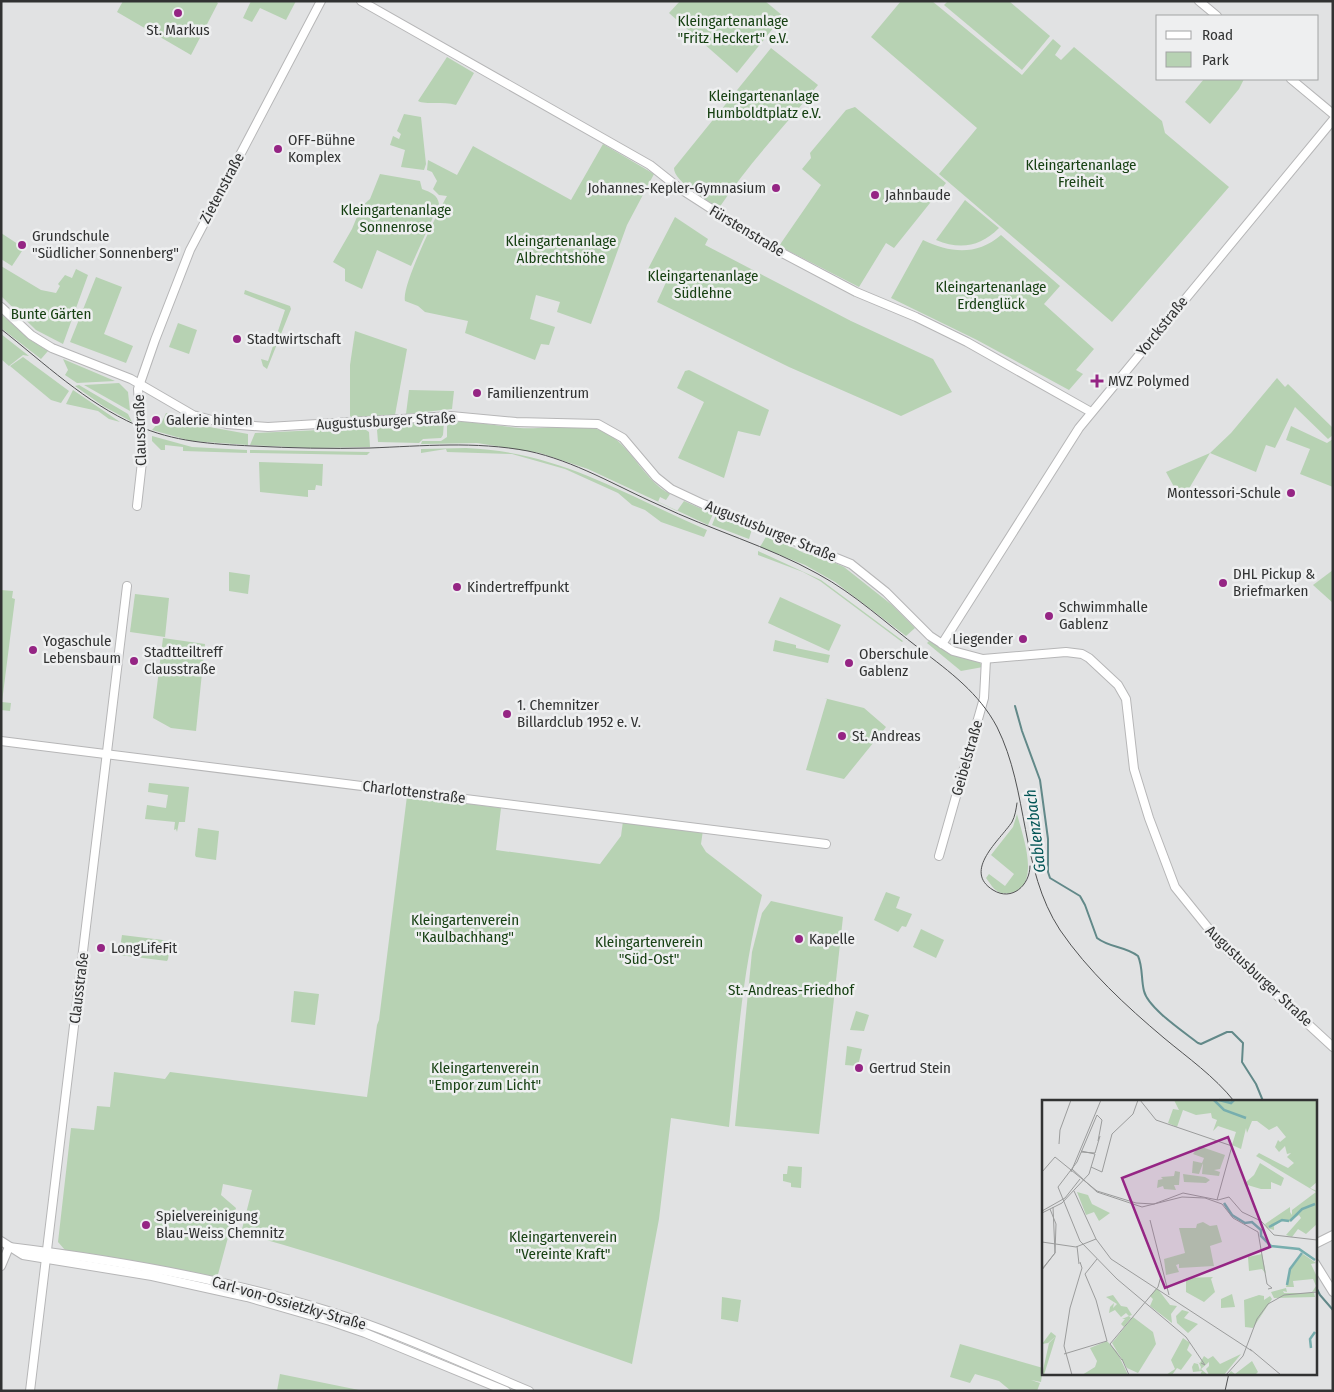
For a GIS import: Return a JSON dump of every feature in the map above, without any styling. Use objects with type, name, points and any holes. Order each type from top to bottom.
[{"type":"main road","name":"Zietenstraße","points":[[139,383],[185,260],[322,1]]},
{"type":"main road","name":"Fürstenstraße","points":[[362,1],[650,164],[686,193],[769,246],[856,292],[916,316],[967,342],[1091,412]]},
{"type":"main road","points":[[1199,1],[1216,15]]},
{"type":"main road","points":[[1292,80],[1333,114]]},
{"type":"main road","name":"Yorckstraße","points":[[942,644],[1078,428],[1333,120]]},
{"type":"main road","name":"Augustusburger Straße","points":[[1,307],[26,331],[44,344],[139,383],[193,415],[240,426],[268,428],[451,416],[516,422],[598,424],[623,438],[656,477],[671,489],[703,504],[851,564],[886,592],[928,634],[963,655],[986,659],[1074,652],[1082,654],[1099,665],[1118,685],[1126,699],[1129,711],[1134,769],[1149,818],[1175,887],[1221,944],[1333,1047]]},
{"type":"main road","name":"Clausstraße","points":[[137,506],[143,453],[138,407],[139,383]]},
{"type":"main road","name":"Clausstraße","points":[[30,1391],[127,586]]},
{"type":"main road","name":"Geibelstraße","points":[[938,856],[984,698],[986,659]]},
{"type":"main road","name":"Charlottenstraße","points":[[1,741],[826,844]]},
{"type":"main road","points":[[1316,1244],[1333,1235]]},
{"type":"main road","name":"Carl-von-Ossietzky-Straße","points":[[1,1241],[9,1247],[152,1276],[307,1314],[365,1333],[506,1391]]},
{"type":"main road","points":[[1,1266],[9,1247]]},
{"type":"main road","name":"Carl-von-Ossietzky-Straße","points":[[46,1255],[241,1287],[324,1310],[368,1324],[529,1391]]},
{"type":"main road","points":[[1316,1265],[1333,1292]]},
{"type":"green space","points":[[123,1],[215,1],[218,3],[191,55],[117,12]]},
{"type":"green space","points":[[251,1],[296,1],[286,20],[260,8],[252,22],[243,18]]},
{"type":"green space","name":"Kleingartenanlage \"Fritz Heckert\" e.V.","points":[[680,1],[765,1],[783,16],[737,73],[669,13]]},
{"type":"green space","name":"Kleingartenanlage Freiheit","points":[[901,1],[932,1],[1022,75],[1053,39],[1061,46],[1055,55],[1061,60],[1074,47],[1162,121],[1165,133],[1229,187],[1112,322],[939,174],[977,128],[871,37]]},
{"type":"green space","points":[[948,1],[1009,1],[1050,36],[1022,70],[944,5]]},
{"type":"green space","name":"Kleingartenanlage Humboldtplatz e.V.","points":[[771,48],[818,85],[754,161],[719,208],[685,185],[675,173],[674,168]]},
{"type":"green space","points":[[447,57],[474,73],[456,105],[418,101]]},
{"type":"green space","points":[[1203,80],[1244,80],[1239,89],[1210,124],[1185,102]]},
{"type":"green space","name":"Jahnbaude","points":[[855,107],[946,183],[894,248],[886,243],[859,287],[779,246],[821,185],[802,169],[811,158],[810,153],[846,110]]},
{"type":"green space","points":[[404,114],[421,117],[426,164],[424,170],[401,167],[405,150],[390,145],[393,136],[399,139],[401,134],[397,131]]},
{"type":"green space","name":"Kleingartenanlage Albrechtshöhe","points":[[603,144],[654,174],[627,225],[591,324],[557,312],[560,302],[536,295],[530,319],[555,327],[549,345],[541,344],[535,360],[465,333],[468,321],[425,312],[418,306],[405,301],[405,293],[414,265],[447,196],[439,195],[433,189],[437,181],[432,172],[427,170],[428,160],[457,175],[473,146],[571,200]]},
{"type":"green space","name":"Kleingartenanlage Sonnenrose","points":[[380,174],[420,181],[422,189],[435,196],[439,204],[411,266],[377,250],[362,289],[345,281],[345,269],[333,262],[352,229],[361,207],[370,199]]},
{"type":"green space","points":[[965,200],[999,228],[985,239],[969,245],[953,245],[936,240]]},
{"type":"green space","name":"Kleingartenanlage Südlehne","points":[[675,217],[708,239],[705,245],[851,321],[933,359],[952,392],[901,416],[789,367],[657,302],[668,278],[648,269]]},
{"type":"green space","points":[[1,233],[24,248],[12,266],[1,259]]},
{"type":"green space","name":"Kleingartenanlage Erdenglück","points":[[1001,235],[1060,286],[1044,304],[1094,349],[1076,370],[1083,374],[1069,390],[977,340],[891,298],[923,240],[943,248],[963,250],[982,246],[992,242]]},
{"type":"green space","name":"Bunte Gärten","points":[[1,266],[41,290],[56,293],[60,286],[58,284],[65,275],[72,278],[76,269],[88,275],[63,344],[36,330],[1,296]]},
{"type":"green space","points":[[96,277],[122,287],[104,334],[133,346],[126,363],[70,342]]},
{"type":"green space","points":[[245,290],[290,306],[291,309],[267,369],[263,366],[261,359],[268,361],[285,310],[244,294]]},
{"type":"green space","points":[[1,314],[29,339],[48,351],[41,359],[1,328]]},
{"type":"green space","points":[[178,323],[197,330],[189,354],[169,347]]},
{"type":"green space","points":[[355,331],[407,349],[395,415],[352,418],[350,416],[350,365]]},
{"type":"green space","points":[[1,334],[29,356],[23,355],[9,366],[1,359]]},
{"type":"green space","points":[[23,357],[69,391],[61,403],[51,400],[10,366]]},
{"type":"green space","points":[[63,359],[115,381],[77,383],[65,375],[68,370]]},
{"type":"green space","points":[[689,370],[769,410],[760,436],[738,431],[724,478],[678,458],[704,402],[677,388],[685,371]]},
{"type":"green space","points":[[1277,378],[1285,387],[1288,384],[1333,428],[1333,435],[1328,439],[1295,407],[1275,448],[1266,445],[1256,472],[1210,453],[1231,433]]},
{"type":"green space","points":[[119,383],[128,392],[130,411],[84,385]]},
{"type":"green space","points":[[79,385],[128,414],[132,422],[103,406],[75,386]]},
{"type":"green space","points":[[73,390],[120,422],[109,419],[98,411],[66,404]]},
{"type":"green space","points":[[409,390],[454,391],[452,409],[406,414]]},
{"type":"green space","points":[[166,413],[204,426],[248,434],[248,445],[191,441],[152,430],[159,422],[161,424]]},
{"type":"green space","points":[[436,421],[444,422],[441,438],[423,439],[419,443],[378,442],[377,430],[381,426]]},
{"type":"green space","points":[[447,421],[520,428],[579,427],[601,430],[626,449],[653,482],[670,494],[666,500],[660,497],[658,502],[588,469],[540,453],[477,443],[421,444],[422,441],[441,441],[447,437]]},
{"type":"green space","points":[[1291,426],[1327,443],[1333,439],[1333,487],[1300,474],[1310,449],[1286,440]]},
{"type":"green space","points":[[363,428],[369,432],[370,447],[311,448],[250,445],[255,433]]},
{"type":"green space","points":[[152,436],[192,447],[247,450],[247,453],[183,451],[183,447],[165,445],[165,450],[161,450],[152,441]]},
{"type":"green space","points":[[466,448],[500,451],[531,457],[561,466],[619,489],[707,530],[704,537],[661,522],[645,510],[632,505],[618,493],[565,469],[512,454],[447,452],[446,449],[421,453],[421,449]]},
{"type":"green space","points":[[250,450],[370,452],[367,455],[250,453]]},
{"type":"green space","points":[[1210,453],[1187,492],[1179,496],[1166,472]]},
{"type":"green space","points":[[259,462],[323,464],[322,486],[316,485],[315,490],[308,490],[308,497],[260,492]]},
{"type":"green space","points":[[684,501],[713,514],[708,525],[677,511]]},
{"type":"green space","points":[[716,515],[752,529],[749,539],[712,525]]},
{"type":"green space","points":[[767,535],[804,553],[818,555],[844,567],[892,605],[915,628],[906,636],[835,582],[805,565],[760,547]]},
{"type":"green space","points":[[758,551],[821,580],[903,641],[820,581],[803,572],[758,555]]},
{"type":"green space","points":[[1333,570],[1333,603],[1313,585]]},
{"type":"green space","points":[[229,572],[250,575],[248,594],[229,591]]},
{"type":"green space","points":[[1,590],[13,591],[12,598],[15,599],[2,702],[11,703],[10,711],[1,710]]},
{"type":"green space","points":[[135,594],[169,598],[165,637],[130,632]]},
{"type":"green space","points":[[780,597],[841,625],[829,651],[768,623]]},
{"type":"green space","points":[[163,638],[205,644],[196,731],[171,728],[153,718]]},
{"type":"green space","points":[[775,640],[796,645],[796,648],[830,655],[828,663],[773,651]]},
{"type":"green space","points":[[930,640],[951,653],[980,663],[983,667],[961,671],[927,643]]},
{"type":"green space","points":[[824,698],[864,708],[886,727],[844,779],[806,770],[827,699]]},
{"type":"green space","points":[[149,783],[189,787],[185,822],[179,822],[177,832],[176,829],[174,830],[175,822],[145,819],[147,805],[166,808],[168,795],[148,792]]},
{"type":"green space","points":[[407,796],[501,808],[496,850],[600,864],[621,836],[623,821],[703,830],[701,844],[706,852],[762,895],[745,981],[729,1127],[671,1118],[659,1219],[632,1364],[389,1278],[241,1233],[252,1190],[223,1184],[221,1195],[236,1208],[217,1278],[65,1250],[58,1242],[71,1128],[94,1130],[97,1106],[110,1107],[114,1072],[165,1079],[170,1072],[367,1097],[379,1020]]},
{"type":"green space","points":[[1017,814],[1026,846],[1028,871],[1025,881],[1019,889],[1009,893],[1001,893],[995,890],[986,878],[989,874],[1005,886],[1014,874],[991,855],[1013,827]]},
{"type":"green space","points":[[198,828],[219,831],[216,860],[196,857]]},
{"type":"green space","points":[[886,892],[900,897],[896,908],[912,914],[906,927],[902,926],[898,932],[874,920]]},
{"type":"green space","name":"St.-Andreas-Friedhof","points":[[771,901],[843,917],[819,1134],[735,1126],[752,952],[762,913]]},
{"type":"green space","points":[[921,929],[944,940],[936,958],[913,947]]},
{"type":"green space","points":[[122,935],[171,941],[167,961],[119,955]]},
{"type":"green space","points":[[294,991],[319,994],[315,1025],[291,1022]]},
{"type":"green space","points":[[856,1011],[869,1015],[864,1031],[850,1030]]},
{"type":"green space","points":[[847,1046],[862,1049],[858,1066],[845,1065]]},
{"type":"green space","points":[[788,1166],[802,1167],[801,1188],[791,1187],[791,1183],[783,1181],[783,1174],[787,1174]]},
{"type":"green space","points":[[722,1297],[741,1300],[738,1322],[721,1319]]},
{"type":"green space","points":[[960,1344],[1042,1368],[1041,1382],[1031,1380],[1040,1383],[1037,1391],[1011,1391],[999,1381],[975,1374],[970,1383],[950,1377]]},
{"type":"green space","points":[[280,1374],[364,1391],[277,1391]]},
{"type":"waterway","name":"Gablenzbach","points":[[1015,706],[1040,780],[1048,839],[1048,872],[1050,878],[1080,896],[1097,938],[1138,956],[1141,965],[1143,987],[1147,998],[1167,1019],[1201,1044],[1227,1032],[1232,1032],[1243,1043],[1242,1062],[1256,1084],[1263,1100]]},
{"type":"waterway","name":"Gablenzbach","points":[[1316,1287],[1320,1295],[1333,1310]]},
{"type":"tram line","points":[[1,329],[66,382],[100,406],[150,431],[179,439],[207,443],[267,447],[355,448],[469,445],[528,451],[579,467],[679,514],[799,564],[832,582],[942,666],[973,693],[982,704],[997,727],[1007,752],[1015,777],[1038,882],[1047,906],[1060,930],[1083,960],[1122,1001],[1209,1075],[1233,1100]]},
{"type":"tram line","points":[[1017,803],[1012,822],[986,856],[981,874],[984,882],[993,890],[1007,894],[1019,890],[1027,879],[1030,866]]},
{"type":"tram line","points":[[1225,1391],[1229,1374]]},
{"type":"place","name":"St. Markus","points":[[178,13]]},
{"type":"place","name":"OFF-Bühne Komplex","points":[[278,149]]},
{"type":"place","name":"Johannes-Kepler-Gymnasium","points":[[776,188]]},
{"type":"place","name":"Jahnbaude","points":[[875,195]]},
{"type":"place","name":"Grundschule \"Südlicher Sonnenberg\"","points":[[22,245]]},
{"type":"place","name":"Stadtwirtschaft","points":[[237,339]]},
{"type":"place","name":"MVZ Polymed","points":[[1097,381]]},
{"type":"place","name":"Familienzentrum","points":[[477,393]]},
{"type":"place","name":"Galerie hinten","points":[[156,420]]},
{"type":"place","name":"Montessori-Schule","points":[[1291,493]]},
{"type":"place","name":"DHL Pickup & Briefmarken","points":[[1223,583]]},
{"type":"place","name":"Kindertreffpunkt","points":[[457,587]]},
{"type":"place","name":"Schwimmhalle Gablenz","points":[[1049,616]]},
{"type":"place","name":"Liegender","points":[[1023,639]]},
{"type":"place","name":"Yogaschule Lebensbaum","points":[[33,650]]},
{"type":"place","name":"Stadtteiltreff Clausstraße","points":[[134,661]]},
{"type":"place","name":"Oberschule Gablenz","points":[[849,663]]},
{"type":"place","name":"1. Chemnitzer Billardclub 1952 e. V.","points":[[507,714]]},
{"type":"place","name":"St. Andreas","points":[[842,736]]},
{"type":"place","name":"Kapelle","points":[[799,939]]},
{"type":"place","name":"LongLifeFit","points":[[101,948]]},
{"type":"place","name":"Gertrud Stein","points":[[859,1068]]},
{"type":"place","name":"Spielvereinigung Blau-Weiss Chemnitz","points":[[146,1225]]},
{"type":"park label","name":"Kleingartenverein \"Kaulbachhang\"","points":[[465,928]]},
{"type":"park label","name":"Kleingartenverein \"Süd-Ost\"","points":[[649,950]]},
{"type":"park label","name":"Kleingartenverein \"Empor zum Licht\"","points":[[485,1076]]},
{"type":"park label","name":"Kleingartenverein \"Vereinte Kraft\"","points":[[563,1246]]}]
